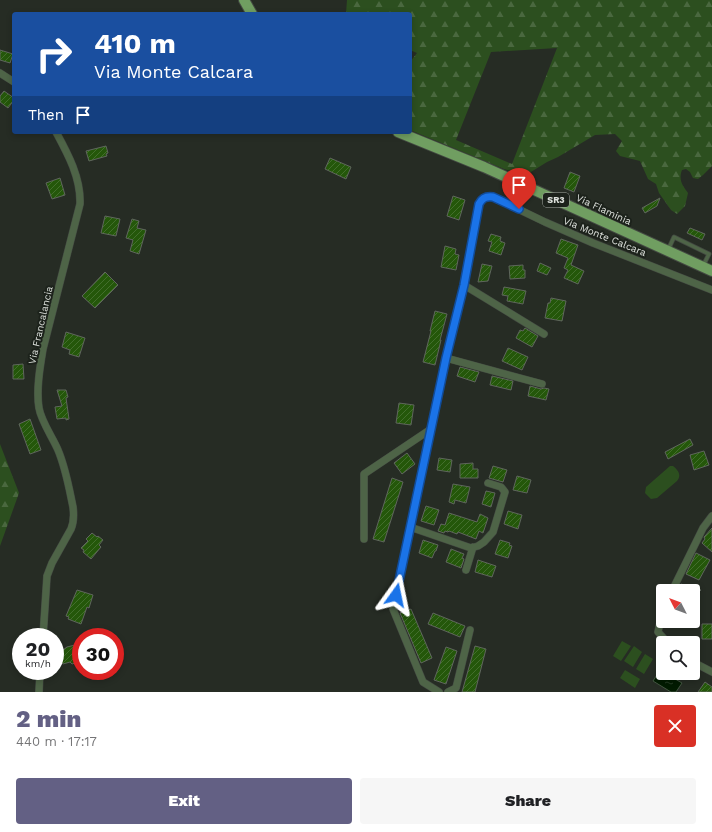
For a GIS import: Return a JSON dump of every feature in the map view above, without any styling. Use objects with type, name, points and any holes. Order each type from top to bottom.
[{"type":"main road","points":[[244,0],[251,12]]},
{"type":"main road","name":"Via Flaminia","points":[[403,134],[484,167],[712,271]]},
{"type":"street","points":[[0,73],[12,81]]},
{"type":"street","name":"Via Francalancia","points":[[44,628],[47,576],[52,563],[71,529],[74,515],[62,461],[41,414],[38,401],[43,349],[80,199],[78,186],[69,156],[57,134]]},
{"type":"street","name":"Via Monte Calcara","points":[[439,692],[423,682],[393,609],[446,358],[464,285],[479,204],[486,197],[493,197],[593,243],[712,290]]},
{"type":"street","points":[[464,285],[544,334]]},
{"type":"street","points":[[446,358],[542,384]]},
{"type":"street","points":[[364,539],[364,474],[431,429]]},
{"type":"street","points":[[410,527],[470,548],[478,546],[493,532],[505,492],[501,487],[488,483]]},
{"type":"street","points":[[675,584],[703,528],[712,516]]},
{"type":"street","points":[[466,570],[473,547]]},
{"type":"street","points":[[448,692],[456,688],[470,630]]},
{"type":"street","points":[[700,666],[712,672]]},
{"type":"street","points":[[39,692],[40,680]]},
{"type":"lane","points":[[667,251],[674,237],[709,254],[702,267]]},
{"type":"green space","points":[[347,0],[712,0],[712,166],[698,179],[693,178],[690,172],[686,169],[682,170],[681,180],[688,193],[685,206],[677,214],[671,210],[659,193],[656,184],[648,179],[640,161],[620,156],[616,151],[622,141],[615,134],[595,135],[526,175],[504,169],[412,131],[412,59],[417,53],[412,51],[412,12],[346,12]],"holes":[[[557,48],[512,164],[456,140],[491,52]]]},
{"type":"green space","points":[[0,444],[19,493],[0,546]]},
{"type":"green space","points":[[670,466],[673,466],[678,471],[679,477],[677,481],[657,498],[651,499],[645,493],[646,487]]},
{"type":"green space","points":[[622,641],[631,646],[621,661],[613,656]]},
{"type":"green space","points":[[634,646],[642,652],[633,667],[624,661]]},
{"type":"green space","points":[[645,654],[653,659],[644,674],[636,669]]},
{"type":"green space","points":[[625,670],[640,679],[635,688],[620,678]]},
{"type":"water","points":[[656,676],[656,680],[677,680],[682,683],[676,692],[671,692],[653,681]]},
{"type":"building","points":[[0,50],[12,54],[10,63],[0,60]]},
{"type":"building","points":[[4,91],[12,97],[12,103],[8,108],[0,102],[0,96]]},
{"type":"building","points":[[106,146],[108,153],[106,154],[107,156],[89,161],[86,151]]},
{"type":"building","points":[[330,158],[351,167],[346,179],[325,169]]},
{"type":"building","points":[[570,172],[580,176],[574,192],[564,188]]},
{"type":"building","points":[[60,178],[65,195],[52,199],[46,183]]},
{"type":"building","points":[[453,196],[465,200],[459,220],[447,216]]},
{"type":"building","points":[[660,198],[657,206],[645,213],[642,208]]},
{"type":"building","points":[[105,216],[120,219],[116,236],[101,233]]},
{"type":"building","points":[[132,219],[139,221],[137,228],[146,230],[139,254],[130,251],[133,240],[126,238]]},
{"type":"building","points":[[690,228],[705,234],[702,240],[687,233]]},
{"type":"building","points":[[491,234],[501,237],[500,241],[505,243],[501,255],[489,251],[492,242],[488,241]]},
{"type":"building","points":[[561,239],[578,245],[571,265],[584,271],[578,284],[564,278],[568,270],[564,268],[568,258],[556,253]]},
{"type":"building","points":[[445,246],[456,249],[455,254],[459,255],[456,270],[441,267]]},
{"type":"building","points":[[540,263],[551,268],[547,275],[537,271]]},
{"type":"building","points":[[482,264],[492,266],[488,281],[478,282]]},
{"type":"building","points":[[523,265],[523,270],[525,270],[525,278],[510,279],[509,266]]},
{"type":"building","points":[[105,272],[118,285],[95,308],[82,296]]},
{"type":"building","points":[[504,287],[526,291],[523,304],[507,301],[508,296],[502,295]]},
{"type":"building","points":[[551,298],[566,301],[562,321],[545,318],[548,303],[550,303]]},
{"type":"building","points":[[435,311],[447,314],[435,365],[423,362]]},
{"type":"building","points":[[525,328],[538,336],[532,347],[516,338],[520,330],[523,331]]},
{"type":"building","points":[[66,332],[85,338],[79,357],[69,354],[70,350],[62,347]]},
{"type":"building","points":[[508,348],[528,357],[522,370],[502,361]]},
{"type":"building","points":[[23,364],[24,379],[13,379],[13,365]]},
{"type":"building","points":[[460,367],[479,372],[475,382],[457,376]]},
{"type":"building","points":[[492,376],[513,381],[511,390],[490,385]]},
{"type":"building","points":[[530,386],[541,389],[549,389],[546,400],[528,396]]},
{"type":"building","points":[[57,390],[66,390],[68,397],[66,398],[69,419],[57,419],[55,407],[62,406]]},
{"type":"building","points":[[399,403],[414,405],[411,425],[396,423]]},
{"type":"building","points":[[30,419],[41,450],[30,454],[19,424]]},
{"type":"building","points":[[690,439],[693,445],[668,459],[665,452]]},
{"type":"building","points":[[704,451],[709,465],[694,470],[690,455]]},
{"type":"building","points":[[407,453],[415,464],[402,474],[394,463]]},
{"type":"building","points":[[439,458],[452,460],[450,472],[437,470]]},
{"type":"building","points":[[473,463],[473,469],[478,469],[478,478],[460,478],[460,464]]},
{"type":"building","points":[[493,466],[507,470],[503,482],[489,478]]},
{"type":"building","points":[[517,476],[531,480],[527,493],[513,490]]},
{"type":"building","points":[[392,478],[403,482],[384,542],[373,539]]},
{"type":"building","points":[[453,484],[470,487],[466,503],[455,500],[454,504],[449,502]]},
{"type":"building","points":[[486,491],[495,493],[491,507],[482,504]]},
{"type":"building","points":[[426,506],[439,510],[434,525],[421,521]]},
{"type":"building","points":[[508,511],[522,515],[518,529],[504,524]]},
{"type":"building","points":[[449,513],[477,522],[480,514],[488,518],[483,533],[479,531],[476,539],[458,532],[457,534],[449,531],[445,531],[444,533],[438,531],[441,524],[445,525]]},
{"type":"building","points":[[712,528],[712,552],[702,543],[705,539],[704,537]]},
{"type":"building","points":[[92,533],[103,540],[99,545],[101,547],[91,559],[83,552],[84,550],[81,548],[88,541],[86,539]]},
{"type":"building","points":[[423,540],[438,545],[432,558],[419,553]]},
{"type":"building","points":[[500,540],[510,543],[509,545],[512,546],[508,558],[495,554]]},
{"type":"building","points":[[451,549],[464,554],[461,568],[446,562]]},
{"type":"building","points":[[696,553],[710,560],[699,580],[686,574]]},
{"type":"building","points":[[478,560],[496,566],[492,577],[475,572]]},
{"type":"building","points":[[77,590],[93,595],[89,608],[87,607],[81,624],[68,619],[69,617],[66,616]]},
{"type":"building","points":[[411,609],[432,658],[421,663],[400,613]]},
{"type":"building","points":[[433,613],[465,626],[460,637],[428,624]]},
{"type":"building","points":[[702,624],[712,624],[712,639],[702,639]]},
{"type":"building","points":[[72,646],[72,664],[70,662],[64,664],[64,649]]},
{"type":"building","points":[[475,646],[486,649],[475,692],[462,692]]},
{"type":"building","points":[[446,647],[457,651],[446,684],[434,680]]},
{"type":"building","points":[[705,682],[712,687],[712,692],[698,692]]},
{"type":"route","points":[[396,595],[446,358],[464,285],[479,204],[483,199],[490,196],[519,209]]}]
